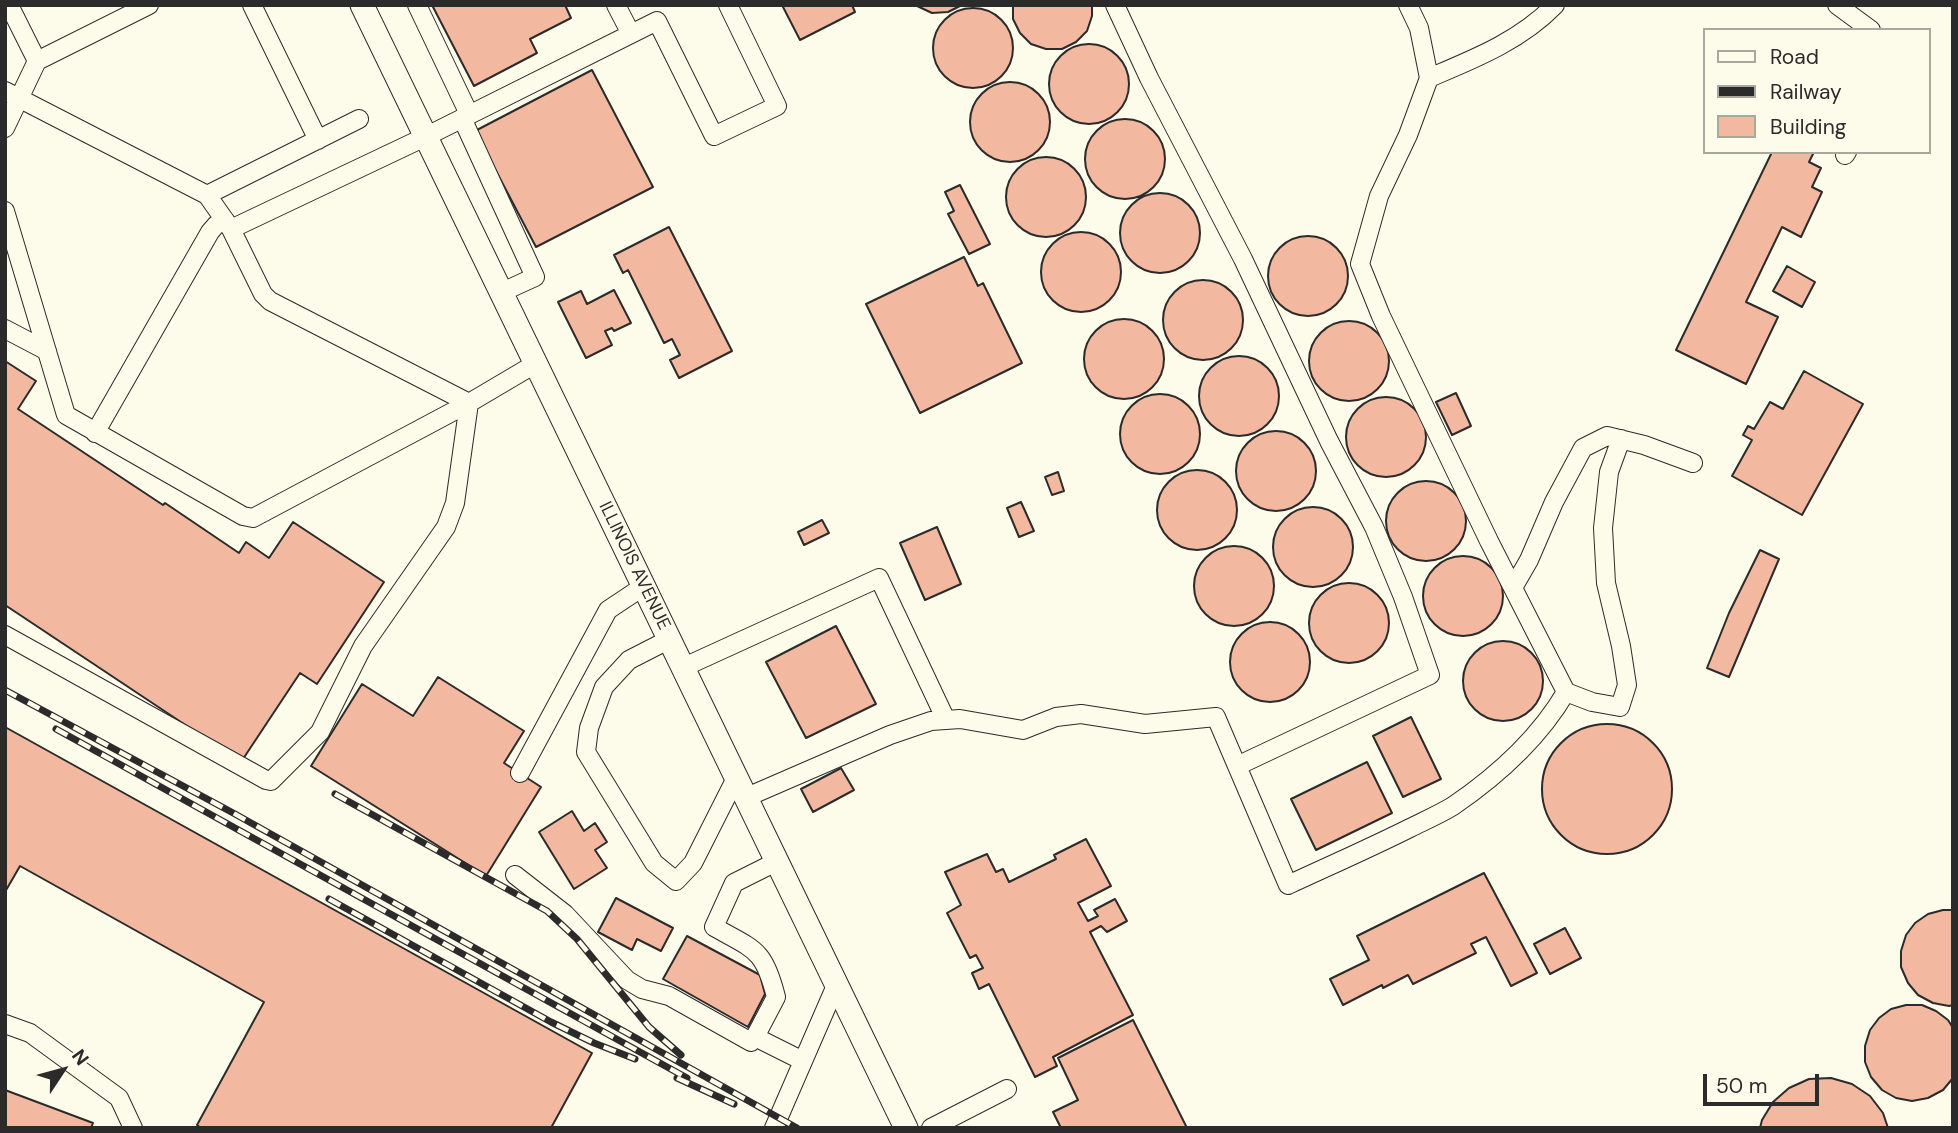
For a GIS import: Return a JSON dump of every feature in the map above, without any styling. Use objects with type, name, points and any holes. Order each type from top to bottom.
[{"type":"main road","name":"ILLINOIS AVENUE","points":[[362,5],[906,1128]]},
{"type":"street","points":[[9,5],[37,61]]},
{"type":"street","points":[[5,128],[12,95],[37,61],[149,5]]},
{"type":"street","points":[[252,5],[318,140]]},
{"type":"street","points":[[417,5],[535,277],[500,293]]},
{"type":"street","points":[[616,5],[631,34]]},
{"type":"street","points":[[96,433],[209,232],[216,225],[228,224],[425,136],[657,21],[714,136],[777,106],[728,5]]},
{"type":"street","points":[[1115,5],[1374,527],[1403,597],[1430,675],[1237,766]]},
{"type":"street","points":[[1408,5],[1419,28],[1429,78],[1408,135],[1379,195],[1360,264],[1381,316],[1489,541],[1566,692],[1592,702],[1620,707],[1627,685],[1622,646],[1606,583],[1602,528],[1609,472],[1621,439]]},
{"type":"street","points":[[1429,78],[1494,50],[1545,15],[1555,5]]},
{"type":"street","points":[[1837,5],[1868,28]]},
{"type":"street","points":[[12,95],[207,195],[228,224],[263,294],[270,301],[470,403]]},
{"type":"street","points":[[207,195],[359,119]]},
{"type":"street","points":[[5,211],[66,415],[248,519],[470,403],[535,364]]},
{"type":"street","points":[[5,329],[47,351]]},
{"type":"street","points":[[5,635],[271,781],[320,732],[363,646],[446,527],[455,503],[470,403]]},
{"type":"street","points":[[1514,586],[1583,448],[1607,436],[1644,444],[1693,463]]},
{"type":"street","points":[[684,667],[879,578],[946,720]]},
{"type":"street","points":[[520,773],[608,610],[644,586]]},
{"type":"street","points":[[670,639],[629,660],[604,687],[589,728],[586,752],[654,863],[676,881],[692,863],[742,787],[919,724],[960,719],[1023,730],[1056,717],[1081,714],[1145,724],[1216,717],[1288,885],[1377,845],[1451,807],[1489,778],[1531,740],[1566,692]]},
{"type":"street","points":[[514,875],[565,914],[627,980],[642,989],[669,996],[751,1042],[776,997],[771,973],[758,952],[714,928],[734,883],[778,861]]},
{"type":"street","points":[[774,1128],[837,984]]},
{"type":"street","points":[[5,1024],[30,1033],[119,1098],[133,1128]]},
{"type":"street","points":[[755,1037],[803,1061]]},
{"type":"street","points":[[931,1128],[1007,1089]]},
{"type":"building","points":[[432,5],[565,5],[571,18],[530,39],[537,53],[474,86]]},
{"type":"building","points":[[782,5],[852,5],[855,12],[800,40]]},
{"type":"building","points":[[915,5],[962,5],[948,12],[932,13]]},
{"type":"building","points":[[1013,5],[1092,5],[1092,16],[1087,31],[1076,42],[1062,49],[1046,49],[1031,44],[1020,33],[1013,19]]},
{"type":"building","points":[[973,8],[988,11],[1001,20],[1010,33],[1013,48],[1010,63],[1001,76],[988,85],[973,88],[958,85],[945,76],[936,63],[933,48],[936,33],[945,20],[958,11]]},
{"type":"building","points":[[1089,44],[1104,47],[1117,56],[1126,69],[1129,84],[1126,99],[1117,112],[1104,121],[1089,124],[1074,121],[1061,112],[1052,99],[1049,84],[1052,69],[1061,56],[1074,47]]},
{"type":"building","points":[[592,70],[653,187],[536,247],[475,131]]},
{"type":"building","points":[[1010,82],[1025,85],[1038,94],[1047,107],[1050,122],[1047,137],[1038,150],[1025,159],[1010,162],[995,159],[982,150],[973,137],[970,122],[973,107],[982,94],[995,85]]},
{"type":"building","points":[[1125,119],[1140,122],[1153,131],[1162,144],[1165,159],[1162,174],[1153,187],[1140,196],[1125,199],[1110,196],[1097,187],[1088,174],[1085,159],[1088,144],[1097,131],[1110,122]]},
{"type":"building","points":[[1771,154],[1813,154],[1809,162],[1821,168],[1812,187],[1822,192],[1801,237],[1782,227],[1746,302],[1778,317],[1746,384],[1676,350]]},
{"type":"building","points":[[1046,157],[1061,160],[1074,169],[1083,182],[1086,197],[1083,212],[1074,225],[1061,234],[1046,237],[1031,234],[1018,225],[1009,212],[1006,197],[1009,182],[1018,169],[1031,160]]},
{"type":"building","points":[[960,185],[990,244],[969,254],[948,214],[954,211],[945,192]]},
{"type":"building","points":[[1160,193],[1175,196],[1188,205],[1197,218],[1200,233],[1197,248],[1188,261],[1175,270],[1160,273],[1145,270],[1132,261],[1123,248],[1120,233],[1123,218],[1132,205],[1145,196]]},
{"type":"building","points":[[669,227],[732,351],[679,378],[670,360],[680,355],[672,339],[664,343],[628,270],[623,273],[614,255]]},
{"type":"building","points":[[1081,232],[1096,235],[1109,244],[1118,257],[1121,272],[1118,287],[1109,300],[1096,309],[1081,312],[1066,309],[1053,300],[1044,287],[1041,272],[1044,257],[1053,244],[1066,235]]},
{"type":"building","points":[[1308,236],[1323,239],[1336,248],[1345,261],[1348,276],[1345,291],[1336,304],[1323,313],[1308,316],[1293,313],[1280,304],[1271,291],[1268,276],[1271,261],[1280,248],[1293,239]]},
{"type":"building","points":[[964,257],[978,286],[983,283],[1022,363],[920,413],[866,304]]},
{"type":"building","points":[[1787,266],[1815,282],[1802,307],[1773,291]]},
{"type":"building","points":[[1203,280],[1218,283],[1231,292],[1240,305],[1243,320],[1240,335],[1231,348],[1218,357],[1203,360],[1188,357],[1175,348],[1166,335],[1163,320],[1166,305],[1175,292],[1188,283]]},
{"type":"building","points":[[614,290],[631,323],[614,331],[612,328],[605,331],[612,345],[586,358],[558,302],[581,291],[587,304]]},
{"type":"building","points":[[1124,319],[1139,322],[1152,331],[1161,344],[1164,359],[1161,374],[1152,387],[1139,396],[1124,399],[1109,396],[1096,387],[1087,374],[1084,359],[1087,344],[1096,331],[1109,322]]},
{"type":"building","points":[[1349,321],[1364,324],[1377,333],[1386,346],[1389,361],[1386,376],[1377,389],[1364,398],[1349,401],[1334,398],[1321,389],[1312,376],[1309,361],[1312,346],[1321,333],[1334,324]]},
{"type":"building","points":[[1239,356],[1254,359],[1267,368],[1276,381],[1279,396],[1276,411],[1267,424],[1254,433],[1239,436],[1224,433],[1211,424],[1202,411],[1199,396],[1202,381],[1211,368],[1224,359]]},
{"type":"building","points":[[5,361],[36,381],[18,409],[239,553],[246,542],[269,558],[293,522],[384,582],[317,684],[300,673],[241,762],[5,605]]},
{"type":"building","points":[[1804,371],[1863,404],[1802,515],[1732,476],[1752,440],[1743,435],[1748,426],[1754,429],[1770,402],[1783,409]]},
{"type":"building","points":[[1456,393],[1471,426],[1452,435],[1436,402]]},
{"type":"building","points":[[1160,394],[1175,397],[1188,406],[1197,419],[1200,434],[1197,449],[1188,462],[1175,471],[1160,474],[1145,471],[1132,462],[1123,449],[1120,434],[1123,419],[1132,406],[1145,397]]},
{"type":"building","points":[[1386,397],[1401,400],[1414,409],[1423,422],[1426,437],[1423,452],[1414,465],[1401,474],[1386,477],[1371,474],[1358,465],[1349,452],[1346,437],[1349,422],[1358,409],[1371,400]]},
{"type":"building","points":[[1276,431],[1291,434],[1304,443],[1313,456],[1316,471],[1313,486],[1304,499],[1291,508],[1276,511],[1261,508],[1248,499],[1239,486],[1236,471],[1239,456],[1248,443],[1261,434]]},
{"type":"building","points":[[1197,470],[1212,473],[1225,482],[1234,495],[1237,510],[1234,525],[1225,538],[1212,547],[1197,550],[1182,547],[1169,538],[1160,525],[1157,510],[1160,495],[1169,482],[1182,473]]},
{"type":"building","points":[[1058,472],[1064,491],[1052,495],[1045,477]]},
{"type":"building","points":[[1426,481],[1441,484],[1454,493],[1463,506],[1466,521],[1463,536],[1454,549],[1441,558],[1426,561],[1411,558],[1398,549],[1389,536],[1386,521],[1389,506],[1398,493],[1411,484]]},
{"type":"building","points":[[1021,502],[1034,531],[1019,537],[1007,508]]},
{"type":"building","points":[[1313,507],[1328,510],[1341,519],[1350,532],[1353,547],[1350,562],[1341,575],[1328,584],[1313,587],[1298,584],[1285,575],[1276,562],[1273,547],[1276,532],[1285,519],[1298,510]]},
{"type":"building","points":[[822,520],[829,533],[804,545],[798,532]]},
{"type":"building","points":[[937,527],[961,584],[925,600],[900,543]]},
{"type":"building","points":[[1234,546],[1249,549],[1262,558],[1271,571],[1274,586],[1271,601],[1262,614],[1249,623],[1234,626],[1219,623],[1206,614],[1197,601],[1194,586],[1197,571],[1206,558],[1219,549]]},
{"type":"building","points":[[1760,550],[1779,559],[1729,677],[1707,668],[1729,613]]},
{"type":"building","points":[[1463,556],[1478,559],[1491,568],[1500,581],[1503,596],[1500,611],[1491,624],[1478,633],[1463,636],[1448,633],[1435,624],[1426,611],[1423,596],[1426,581],[1435,568],[1448,559]]},
{"type":"building","points":[[1349,583],[1364,586],[1377,595],[1386,608],[1389,623],[1386,638],[1377,651],[1364,660],[1349,663],[1334,660],[1321,651],[1312,638],[1309,623],[1312,608],[1321,595],[1334,586]]},
{"type":"building","points":[[1270,622],[1285,625],[1298,634],[1307,647],[1310,662],[1307,677],[1298,690],[1285,699],[1270,702],[1255,699],[1242,690],[1233,677],[1230,662],[1233,647],[1242,634],[1255,625]]},
{"type":"building","points":[[836,626],[876,704],[806,738],[766,662]]},
{"type":"building","points":[[1503,641],[1518,644],[1531,653],[1540,666],[1543,681],[1540,696],[1531,709],[1518,718],[1503,721],[1488,718],[1475,709],[1466,696],[1463,681],[1466,666],[1475,653],[1488,644]]},
{"type":"building","points":[[438,677],[524,731],[504,763],[541,787],[486,876],[311,766],[362,684],[413,716]]},
{"type":"building","points":[[1411,717],[1441,779],[1403,797],[1373,736]]},
{"type":"building","points":[[1607,724],[1632,729],[1653,743],[1667,764],[1672,789],[1667,814],[1653,835],[1632,849],[1607,854],[1582,849],[1561,835],[1547,814],[1542,789],[1547,764],[1561,743],[1582,729]]},
{"type":"building","points":[[5,727],[592,1053],[551,1128],[201,1128],[197,1125],[264,1002],[20,866],[5,892]]},
{"type":"building","points":[[1367,762],[1392,813],[1316,850],[1291,799]]},
{"type":"building","points":[[841,768],[854,790],[813,812],[801,789]]},
{"type":"building","points":[[572,811],[584,831],[595,823],[607,842],[595,850],[607,868],[574,889],[539,832]]},
{"type":"building","points":[[1086,839],[1111,886],[1078,903],[1088,921],[1098,916],[1094,910],[1115,899],[1127,921],[1107,932],[1101,926],[1090,932],[1133,1015],[1053,1057],[1057,1066],[1035,1077],[989,984],[979,989],[972,973],[983,968],[976,955],[970,958],[947,913],[961,905],[945,872],[987,854],[996,872],[1003,869],[1009,882],[1056,859],[1054,855]]},
{"type":"building","points":[[1484,873],[1537,973],[1511,986],[1486,937],[1471,944],[1476,953],[1413,984],[1408,975],[1343,1005],[1330,979],[1369,960],[1357,936]]},
{"type":"building","points":[[616,898],[673,928],[661,951],[637,939],[632,950],[598,932]]},
{"type":"building","points":[[1953,910],[1953,1005],[1949,1006],[1933,1003],[1918,995],[1908,983],[1901,967],[1901,951],[1906,935],[1915,923],[1928,914]]},
{"type":"building","points":[[1565,928],[1581,958],[1550,974],[1534,944]]},
{"type":"building","points":[[687,936],[760,975],[765,994],[748,1027],[663,979]]},
{"type":"building","points":[[1922,1005],[1936,1011],[1948,1020],[1953,1028],[1953,1078],[1943,1090],[1928,1098],[1912,1101],[1896,1098],[1882,1090],[1871,1077],[1865,1062],[1865,1046],[1870,1030],[1879,1018],[1891,1009]]},
{"type":"building","points":[[1133,1020],[1187,1128],[1061,1128],[1053,1112],[1078,1100],[1058,1058]]},
{"type":"building","points":[[1831,1078],[1852,1084],[1870,1096],[1883,1113],[1888,1128],[1760,1128],[1773,1102],[1789,1088],[1809,1079]]},
{"type":"building","points":[[5,1090],[93,1123],[91,1128],[5,1128]]},
{"type":"railway","points":[[5,690],[235,814],[797,1128]]},
{"type":"railway","points":[[56,729],[687,1078]]},
{"type":"railway","points":[[335,794],[547,911],[577,939],[649,1027],[681,1055]]},
{"type":"railway","points":[[329,899],[551,1022],[635,1059]]},
{"type":"railway","points":[[677,1078],[734,1104]]}]
